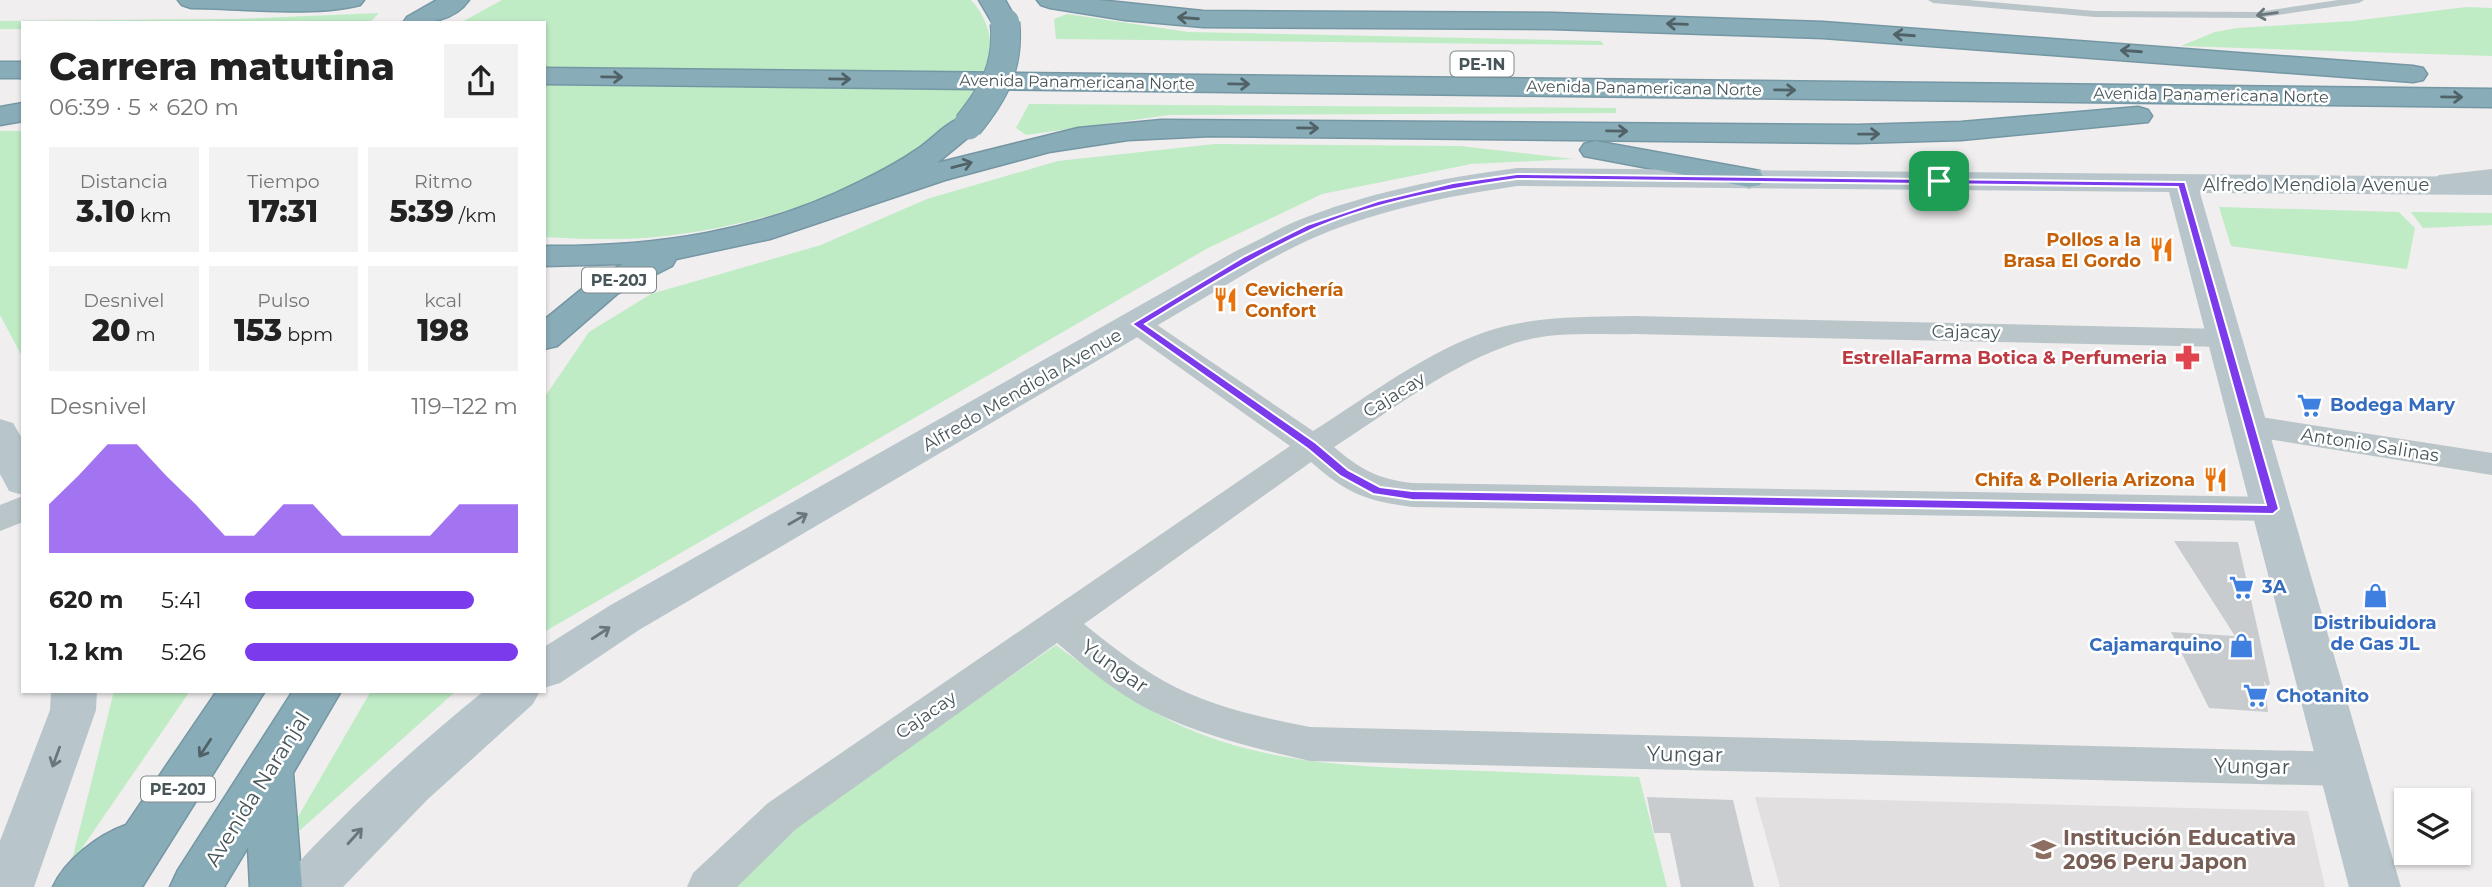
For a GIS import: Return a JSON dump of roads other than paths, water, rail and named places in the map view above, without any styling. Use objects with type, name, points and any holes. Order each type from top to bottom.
[{"type":"highway","points":[[191,0],[351,0]]},
{"type":"highway","points":[[1050,0],[1162,16],[1281,20],[1553,21],[1811,30],[2415,85]]},
{"type":"highway","points":[[1281,20],[1512,0]]},
{"type":"highway","points":[[420,21],[451,3]]},
{"type":"highway","name":"PE-20J","points":[[546,336],[605,287],[653,262],[707,243],[806,217],[850,200],[897,177],[937,151],[968,125],[991,98],[1004,71],[1008,46],[999,11]]},
{"type":"highway","points":[[0,47],[21,48]]},
{"type":"highway","name":"Avenida Panamericana Norte","points":[[546,53],[2415,85],[2492,98]]},
{"type":"highway","points":[[0,70],[21,70]]},
{"type":"highway","name":"PE-1N","points":[[2415,85],[2492,75]]},
{"type":"highway","name":"Avenida Panamericana Norte","points":[[546,76],[2415,85]]},
{"type":"highway","points":[[850,200],[985,159],[1048,143],[1109,132],[1211,127],[1929,132],[2148,115],[2302,108],[2415,85]]},
{"type":"highway","points":[[0,114],[21,112]]},
{"type":"highway","points":[[1475,130],[1749,178]]},
{"type":"highway","name":"PE-20J","points":[[546,256],[620,255],[707,243]]},
{"type":"highway","name":"PE-20J","points":[[113,887],[241,693]]},
{"type":"highway","name":"Avenida Naranjal","points":[[196,887],[317,693]]},
{"type":"highway","points":[[269,771],[276,887]]},
{"type":"highway","points":[[79,887],[155,823]]},
{"type":"main road","name":"Alfredo Mendiola Avenue","points":[[546,669],[624,618],[1248,258],[1311,227],[1382,203],[1453,185],[1517,177],[2492,186]]},
{"type":"main road","points":[[2182,184],[2375,887]]},
{"type":"main road","points":[[0,432],[21,477]]},
{"type":"main road","points":[[13,877],[73,710],[75,693]]},
{"type":"main road","points":[[310,887],[367,824],[456,741],[515,693]]},
{"type":"street","points":[[1137,324],[1312,446],[1344,473],[1378,491],[1412,495],[2273,509]]},
{"type":"street","name":"Cajacay","points":[[708,887],[782,816],[1312,446],[1454,357],[1511,334],[1554,327],[1657,325],[2224,338]]},
{"type":"street","name":"Antonio Salinas","points":[[2248,426],[2492,464]]},
{"type":"street","points":[[0,519],[21,509]]},
{"type":"street","name":"Yungar","points":[[1057,624],[1160,698],[1203,716],[1257,733],[1310,744],[2344,769]]},
{"type":"lane","points":[[1933,0],[2095,15],[2258,15],[2359,0]]},
{"type":"lane","points":[[2384,184],[2492,173]]},
{"type":"place","name":"Pollos a la Brasa El Gordo","points":[[2161,250]]},
{"type":"place","name":"Cevichería Confort","points":[[1225,300]]},
{"type":"place","name":"EstrellaFarma Botica & Perfumeria","points":[[2187,358]]},
{"type":"place","name":"Bodega Mary","points":[[2310,405]]},
{"type":"place","name":"Chifa & Polleria Arizona","points":[[2215,480]]},
{"type":"place","name":"3A","points":[[2242,587]]},
{"type":"place","name":"Distribuidora de Gas JL","points":[[2375,596]]},
{"type":"place","name":"Cajamarquino","points":[[2242,645]]},
{"type":"place","name":"Chotanito","points":[[2256,696]]},
{"type":"place","name":"Institución Educativa 2096 Peru Japon","points":[[2043,849]]}]
